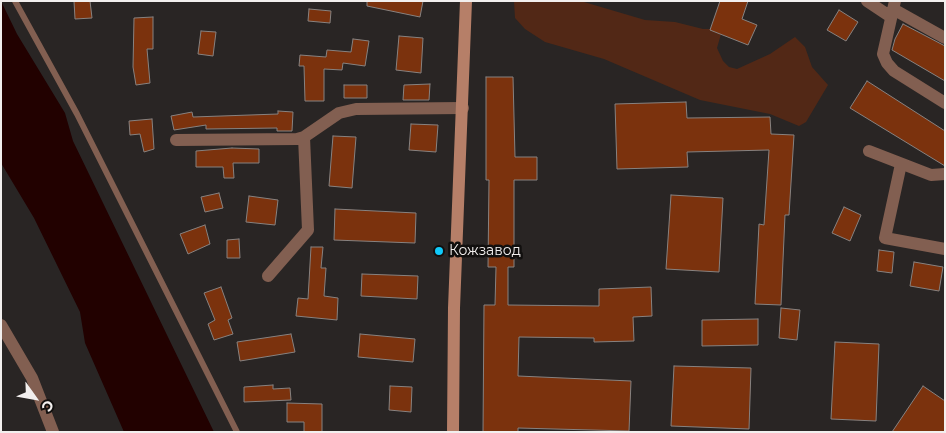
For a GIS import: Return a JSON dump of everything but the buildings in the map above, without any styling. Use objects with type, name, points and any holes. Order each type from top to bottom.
[{"type":"main road","points":[[453,432],[454,308],[466,1]]},
{"type":"street","points":[[867,1],[893,9],[945,38]]},
{"type":"street","points":[[893,9],[883,54],[887,63],[894,71],[945,103]]},
{"type":"street","points":[[176,140],[304,137],[339,113],[356,109],[463,108]]},
{"type":"street","points":[[268,276],[308,230],[304,137]]},
{"type":"street","points":[[869,151],[931,174],[945,174]]},
{"type":"street","points":[[901,164],[885,238],[945,249]]},
{"type":"street","points":[[1,325],[32,378],[53,432]]},
{"type":"lane","points":[[15,1],[78,114],[237,432]]},
{"type":"shaded area","points":[[1,1],[17,34],[65,113],[73,141],[214,432],[124,432],[85,343],[80,312],[34,218],[1,163]]},
{"type":"shaded area","points":[[514,1],[584,2],[645,20],[675,22],[703,29],[716,29],[721,34],[717,48],[723,61],[729,67],[737,69],[770,54],[795,37],[805,47],[812,67],[828,85],[806,122],[799,126],[770,114],[700,100],[604,59],[545,42],[525,29],[515,18]]},
{"type":"place","name":"Кожзавод","points":[[439,251]]}]
